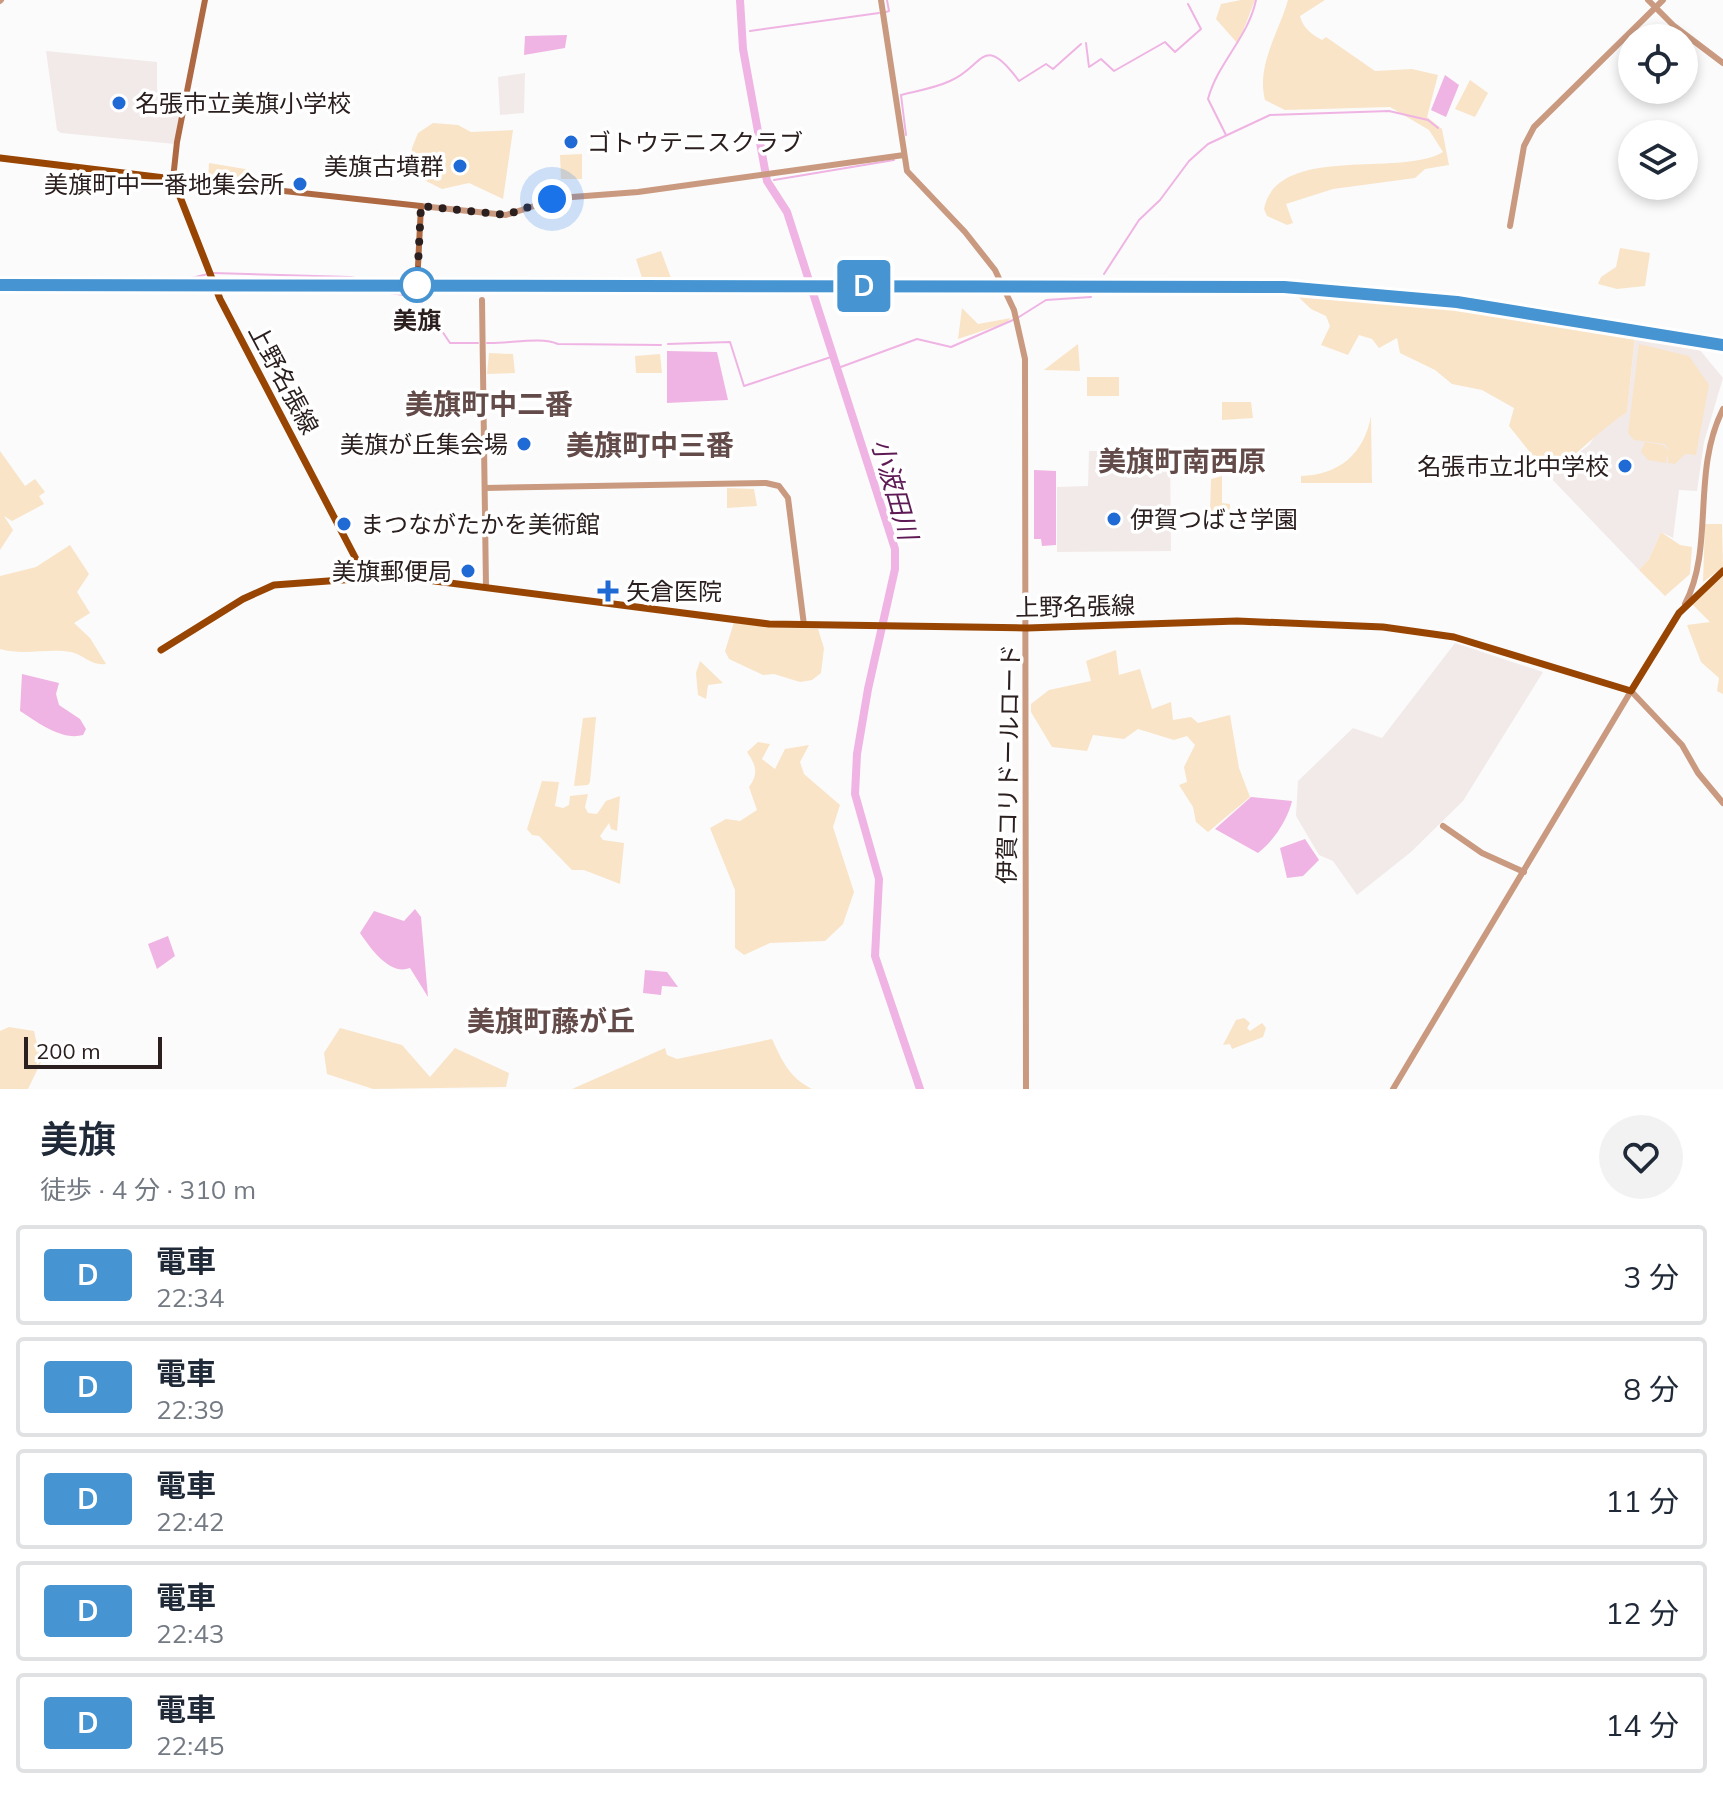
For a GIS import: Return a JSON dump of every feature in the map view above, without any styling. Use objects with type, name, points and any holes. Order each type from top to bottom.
[{"type":"main road","points":[[173,179],[205,0]]},
{"type":"main road","points":[[0,158],[421,206],[418,266]]},
{"type":"main road","name":"上野名張線","points":[[173,179],[220,299],[357,561],[362,577]]},
{"type":"main road","points":[[1631,691],[1685,604],[1723,571]]},
{"type":"main road","name":"上野名張線","points":[[161,650],[262,589],[287,582],[362,577],[416,578],[769,624],[1027,628],[1237,621],[1383,627],[1454,637],[1631,691]]},
{"type":"street","name":"伊賀コリドールロード","points":[[881,0],[904,155],[913,180],[987,258],[1017,318],[1028,382],[1023,1022],[1026,1089]]},
{"type":"street","points":[[1648,0],[1723,63]]},
{"type":"street","points":[[1510,226],[1524,146],[1530,133],[1663,0]]},
{"type":"street","points":[[421,206],[506,215],[559,198],[612,191],[638,192],[904,155]]},
{"type":"street","points":[[482,300],[486,587]]},
{"type":"street","points":[[1685,604],[1694,585],[1705,462],[1723,409]]},
{"type":"street","points":[[485,488],[766,483],[779,486],[788,498],[804,625]]},
{"type":"street","points":[[1393,1089],[1631,691],[1682,745],[1698,773],[1723,803]]},
{"type":"street","points":[[1443,826],[1482,853],[1524,872]]},
{"type":"shaded area","points":[[1255,0],[1238,44],[1216,19],[1221,4]]},
{"type":"shaded area","points":[[1288,0],[1325,0],[1300,16],[1305,27],[1322,40],[1326,37],[1375,71],[1412,69],[1438,75],[1427,117],[1442,129],[1449,165],[1425,169],[1415,178],[1333,189],[1286,204],[1293,223],[1287,225],[1267,216],[1264,209],[1274,189],[1291,176],[1315,169],[1399,163],[1443,152],[1429,130],[1390,107],[1285,110],[1265,100],[1266,62]]},
{"type":"shaded area","points":[[567,35],[565,48],[524,55],[525,36]]},
{"type":"shaded area","name":"名張市立美旗小学校","points":[[46,51],[157,62],[157,90],[187,93],[175,144],[61,133],[57,130]]},
{"type":"shaded area","points":[[525,73],[524,113],[500,115],[498,77]]},
{"type":"shaded area","points":[[1445,75],[1459,85],[1446,117],[1431,110]]},
{"type":"shaded area","points":[[1470,80],[1488,93],[1475,117],[1455,109]]},
{"type":"shaded area","name":"美旗古墳群","points":[[433,123],[458,125],[471,132],[513,130],[503,199],[469,183],[442,189],[420,178],[411,160],[412,148],[418,133]]},
{"type":"shaded area","points":[[582,154],[582,179],[561,179],[560,155]]},
{"type":"shaded area","points":[[209,163],[251,170],[250,183],[208,179]]},
{"type":"shaded area","points":[[1620,248],[1650,253],[1645,286],[1617,289],[1598,284],[1601,277],[1616,267]]},
{"type":"shaded area","points":[[661,251],[671,278],[642,278],[636,259]]},
{"type":"shaded area","points":[[1290,289],[1428,300],[1635,336],[1627,412],[1549,476],[1509,426],[1514,408],[1482,390],[1452,384],[1435,370],[1400,353],[1397,338],[1379,348],[1372,339],[1359,335],[1348,355],[1321,345],[1330,326],[1326,316],[1311,309]]},
{"type":"shaded area","points":[[962,308],[978,324],[1011,318],[1006,323],[958,339]]},
{"type":"shaded area","points":[[1635,336],[1699,349],[1723,378],[1704,442],[1697,491],[1679,490],[1673,538],[1661,532],[1649,559],[1639,570],[1549,476],[1589,445],[1598,431],[1627,412]]},
{"type":"shaded area","points":[[1078,344],[1080,371],[1044,370]]},
{"type":"shaded area","points":[[1639,344],[1689,356],[1709,385],[1696,455],[1685,454],[1675,464],[1668,463],[1668,454],[1666,463],[1648,460],[1641,452],[1645,442],[1663,445],[1669,451],[1665,444],[1634,440],[1628,433]]},
{"type":"shaded area","points":[[667,351],[717,352],[728,400],[667,403]]},
{"type":"shaded area","points":[[489,353],[513,354],[515,373],[487,374]]},
{"type":"shaded area","points":[[660,354],[662,373],[636,373],[635,356]]},
{"type":"shaded area","points":[[1087,377],[1119,377],[1119,396],[1087,396]]},
{"type":"shaded area","points":[[1222,402],[1251,402],[1253,418],[1222,420]]},
{"type":"shaded area","points":[[1371,416],[1372,483],[1301,483],[1301,476],[1327,472],[1348,460],[1362,441]]},
{"type":"shaded area","name":"伊賀つばさ学園","points":[[1170,450],[1171,551],[1057,552],[1057,487],[1088,486],[1089,451]]},
{"type":"shaded area","points":[[0,451],[25,486],[35,479],[45,492],[39,496],[44,504],[12,521],[4,516],[13,530],[0,550]]},
{"type":"shaded area","points":[[1034,470],[1056,471],[1056,545],[1042,546],[1041,539],[1034,539]]},
{"type":"shaded area","points":[[1222,476],[1222,503],[1230,504],[1230,512],[1210,513],[1211,479]]},
{"type":"shaded area","points":[[727,488],[754,489],[757,506],[727,508]]},
{"type":"shaded area","points":[[1705,524],[1722,524],[1723,567],[1703,582]]},
{"type":"shaded area","points":[[1661,532],[1680,545],[1692,547],[1690,574],[1665,596],[1639,570],[1649,559]]},
{"type":"shaded area","points":[[70,545],[89,574],[77,592],[90,613],[74,623],[90,638],[106,664],[71,652],[0,649],[0,576],[36,567]]},
{"type":"shaded area","points":[[1723,574],[1723,694],[1717,691],[1719,678],[1701,662],[1687,625],[1710,622],[1690,602]]},
{"type":"shaded area","points":[[735,619],[777,627],[818,629],[824,648],[821,673],[812,680],[800,682],[774,674],[763,675],[729,659],[725,651]]},
{"type":"shaded area","points":[[1455,643],[1543,672],[1463,801],[1411,852],[1357,895],[1333,861],[1319,855],[1296,816],[1298,781],[1353,728],[1382,738]]},
{"type":"shaded area","points":[[1116,650],[1119,675],[1140,669],[1152,709],[1171,702],[1173,720],[1191,717],[1198,723],[1230,715],[1239,768],[1250,797],[1208,832],[1196,822],[1193,807],[1179,785],[1187,782],[1184,767],[1195,745],[1187,736],[1174,740],[1138,729],[1124,739],[1093,735],[1087,751],[1052,747],[1031,712],[1031,704],[1049,690],[1091,681],[1086,661]]},
{"type":"shaded area","points":[[700,661],[723,683],[708,685],[706,699],[698,695],[696,673]]},
{"type":"shaded area","points":[[22,674],[59,683],[56,694],[59,705],[80,719],[86,729],[83,735],[58,733],[20,711]]},
{"type":"shaded area","points":[[596,717],[590,782],[588,785],[574,786],[583,718]]},
{"type":"shaded area","points":[[758,742],[770,744],[762,759],[775,769],[785,749],[809,745],[800,762],[804,774],[840,805],[833,827],[854,892],[843,924],[825,941],[770,943],[744,955],[735,948],[735,890],[710,828],[726,819],[740,821],[757,810],[749,787],[755,770],[747,752]]},
{"type":"shaded area","points":[[542,781],[559,782],[555,806],[563,808],[569,805],[570,796],[588,794],[585,807],[588,813],[597,814],[606,801],[620,796],[617,831],[611,829],[609,823],[600,836],[603,840],[624,843],[620,884],[584,870],[572,870],[539,836],[532,835],[527,829]]},
{"type":"shaded area","points":[[1251,797],[1292,801],[1279,830],[1258,853],[1215,829]]},
{"type":"shaded area","points":[[1305,839],[1319,860],[1303,876],[1287,878],[1280,848]]},
{"type":"shaded area","points":[[415,909],[421,917],[428,997],[410,968],[388,965],[360,933],[374,911],[404,921]]},
{"type":"shaded area","points":[[168,936],[175,956],[157,969],[148,944]]},
{"type":"shaded area","points":[[645,970],[667,972],[678,987],[662,986],[661,995],[643,993]]},
{"type":"shaded area","points":[[1244,1018],[1250,1023],[1247,1028],[1250,1031],[1262,1023],[1266,1028],[1263,1037],[1232,1049],[1230,1044],[1223,1045],[1236,1020]]},
{"type":"shaded area","points":[[9,1027],[34,1031],[41,1062],[28,1089],[0,1089],[0,1031]]},
{"type":"shaded area","points":[[340,1028],[402,1045],[430,1077],[455,1048],[509,1073],[506,1087],[373,1089],[327,1074],[324,1053]]},
{"type":"shaded area","points":[[772,1039],[792,1074],[812,1089],[572,1089],[665,1048],[667,1055],[677,1059]]},
{"type":"waterway","name":"小波田川","points":[[740,0],[743,49],[767,181],[787,212],[895,549],[895,569],[857,754],[855,794],[879,879],[875,956],[920,1089]]},
{"type":"waterway","points":[[886,12],[889,11],[887,0]]},
{"type":"waterway","points":[[1226,135],[1208,99],[1219,73],[1247,26],[1256,0]]},
{"type":"waterway","points":[[1086,43],[1089,67],[1101,59],[1114,71],[1165,42],[1175,52],[1201,29],[1188,4]]},
{"type":"waterway","points":[[750,31],[879,13]]},
{"type":"waterway","points":[[906,135],[901,95],[950,81],[990,55],[1007,66],[1019,81],[1046,64],[1053,69],[1081,44]]},
{"type":"waterway","points":[[1104,274],[1139,220],[1160,200],[1189,161],[1208,144],[1270,115],[1389,111],[1428,120],[1438,128]]},
{"type":"waterway","points":[[774,180],[894,160]]},
{"type":"waterway","points":[[213,273],[350,277],[373,281]]},
{"type":"waterway","points":[[0,280],[183,280],[208,274]]},
{"type":"waterway","points":[[382,292],[419,297],[422,302]]},
{"type":"waterway","points":[[1019,317],[1046,300],[1091,297]]},
{"type":"waterway","points":[[426,307],[450,343],[478,343]]},
{"type":"waterway","points":[[838,368],[917,339],[951,347],[1013,320]]},
{"type":"waterway","points":[[487,343],[534,340],[558,344],[661,345]]},
{"type":"waterway","points":[[668,344],[730,342],[744,386],[834,356]]},
{"type":"railway","points":[[0,283],[1263,283],[1407,292],[1723,342]]},
{"type":"train","name":"D","points":[[0,285],[1284,287],[1406,295],[1723,345]]},
{"type":"place","name":"名張市立美旗小学校","points":[[119,103]]},
{"type":"place","name":"ゴトウテニスクラブ","points":[[571,142]]},
{"type":"place","name":"美旗古墳群","points":[[460,166]]},
{"type":"place","name":"美旗町中一番地集会所","points":[[300,184]]},
{"type":"place","name":"美旗","points":[[417,285]]},
{"type":"place","name":"美旗が丘集会場","points":[[524,444]]},
{"type":"place","name":"名張市立北中学校","points":[[1625,466]]},
{"type":"place","name":"伊賀つばさ学園","points":[[1114,519]]},
{"type":"place","name":"まつながたかを美術館","points":[[344,524]]},
{"type":"place","name":"美旗郵便局","points":[[468,571]]},
{"type":"place","name":"矢倉医院","points":[[608,591]]},
{"type":"district","name":"美旗町中二番","points":[[489,403]]},
{"type":"district","name":"美旗町中三番","points":[[650,444]]},
{"type":"district","name":"美旗町南西原","points":[[1182,460]]},
{"type":"district","name":"美旗町藤が丘","points":[[551,1020]]},
{"type":"route","points":[[417,285],[421,206],[506,215],[552,199]]}]
